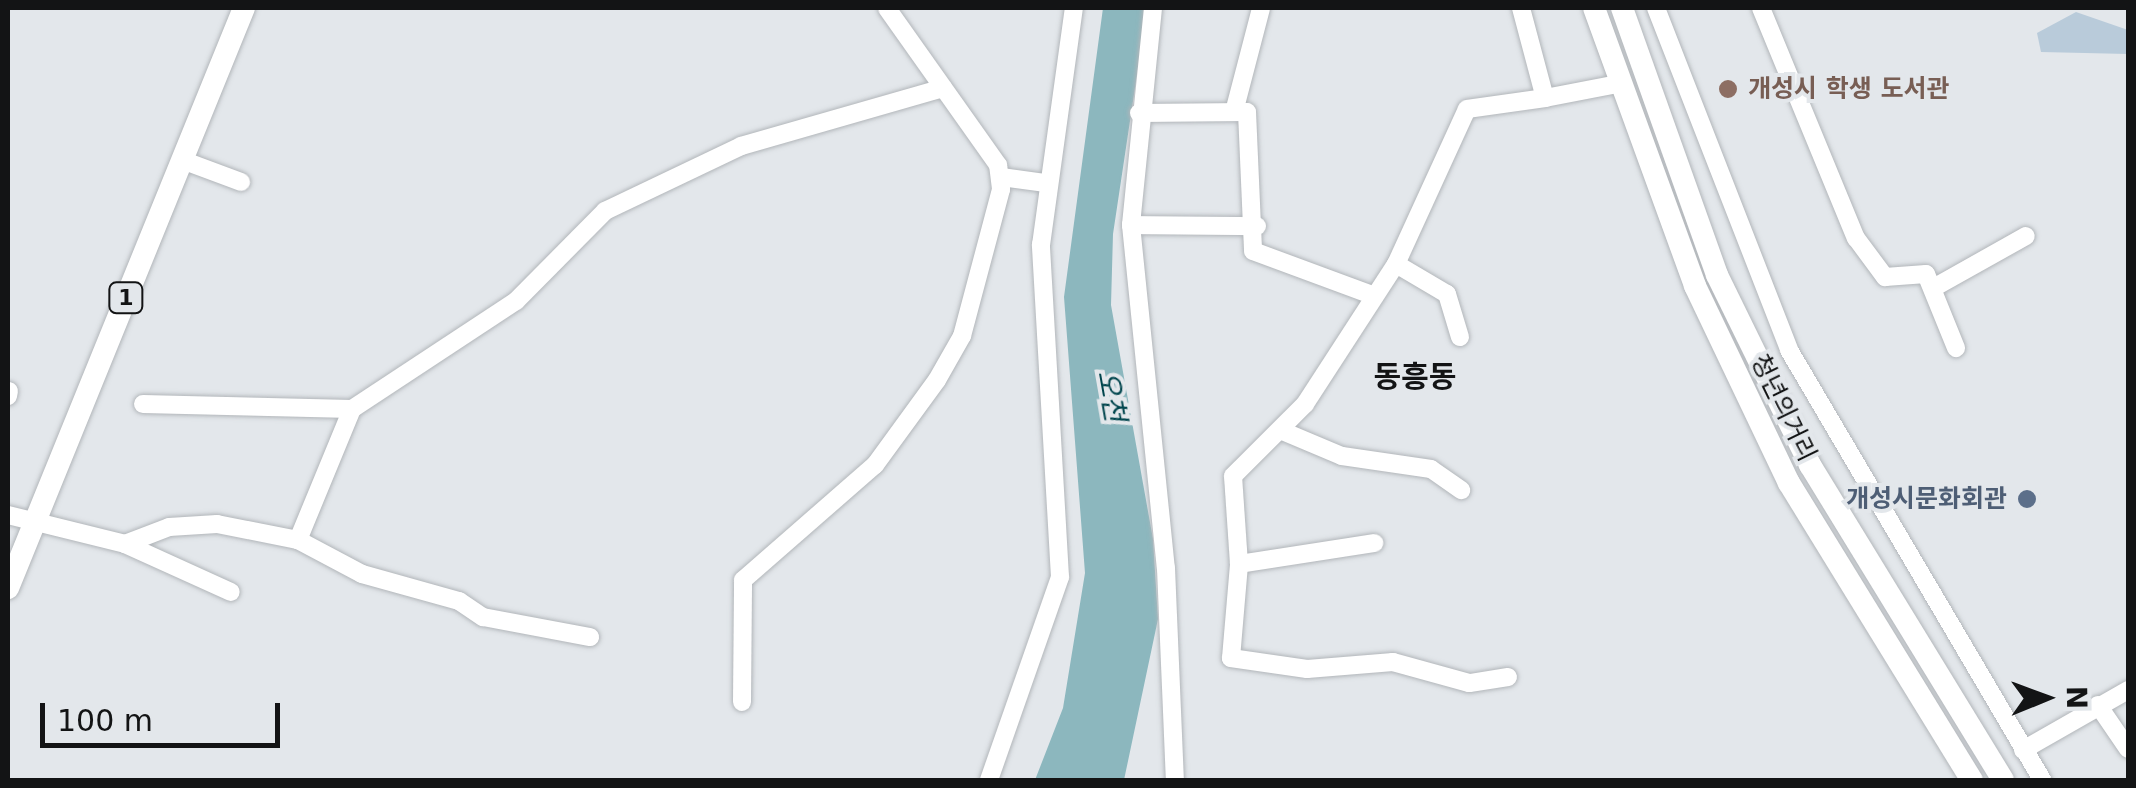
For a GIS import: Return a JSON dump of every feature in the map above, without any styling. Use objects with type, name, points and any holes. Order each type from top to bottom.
[{"type":"main road","name":"1","points":[[8,588],[244,8]]},
{"type":"main road","name":"청년의거리","points":[[1594,8],[1618,84],[1696,286],[1789,483],[1972,780]]},
{"type":"main road","name":"청년의거리","points":[[1622,8],[1717,274],[1810,464],[2003,780]]},
{"type":"street","points":[[742,702],[743,580],[875,465],[936,380],[972,304],[1001,177],[887,8]]},
{"type":"street","points":[[988,780],[1060,576],[1045,354],[1045,183],[1074,8]]},
{"type":"street","points":[[1153,8],[1139,113],[1131,225],[1166,568],[1176,780]]},
{"type":"street","points":[[1234,112],[1261,8]]},
{"type":"street","points":[[1521,8],[1545,98]]},
{"type":"street","points":[[1656,8],[1789,350],[2042,780]]},
{"type":"street","points":[[1762,8],[1856,238],[1885,277],[1919,271],[1935,287],[1956,348]]},
{"type":"street","points":[[1508,677],[1469,684],[1393,662],[1307,669],[1230,658],[1239,564],[1233,476],[1280,430],[1370,294],[1396,264],[1467,109],[1618,84]]},
{"type":"street","points":[[298,540],[352,409],[516,301],[605,210],[741,146],[942,88]]},
{"type":"street","points":[[1139,113],[1247,112],[1256,226],[1253,251],[1370,294]]},
{"type":"street","points":[[182,160],[241,182]]},
{"type":"street","points":[[1001,177],[1045,183]]},
{"type":"street","points":[[1131,225],[1256,226]]},
{"type":"street","points":[[1935,287],[2026,236]]},
{"type":"street","points":[[1396,264],[1447,294],[1460,337]]},
{"type":"street","points":[[143,404],[352,409]]},
{"type":"street","points":[[1280,430],[1342,456],[1430,469],[1461,490]]},
{"type":"street","points":[[8,516],[124,544],[231,592]]},
{"type":"street","points":[[124,544],[170,527],[216,524],[298,540],[362,574],[458,601],[484,618],[590,636]]},
{"type":"street","points":[[1239,564],[1374,543]]},
{"type":"street","points":[[2023,750],[2128,690]]},
{"type":"street","points":[[2098,705],[2128,750]]},
{"type":"shaded area","points":[[2076,12],[2128,30],[2128,54],[2041,52],[2037,33]]},
{"type":"water","name":"오천","points":[[1103,8],[1147,8],[1113,234],[1111,305],[1153,539],[1158,619],[1124,780],[1035,780],[1063,708],[1085,573],[1064,297]]},
{"type":"place","name":"개성시 학생 도서관","points":[[1728,89]]},
{"type":"place","name":"개성시문화회관","points":[[2027,499]]},
{"type":"district","name":"동흥동","points":[[1415,377]]}]
